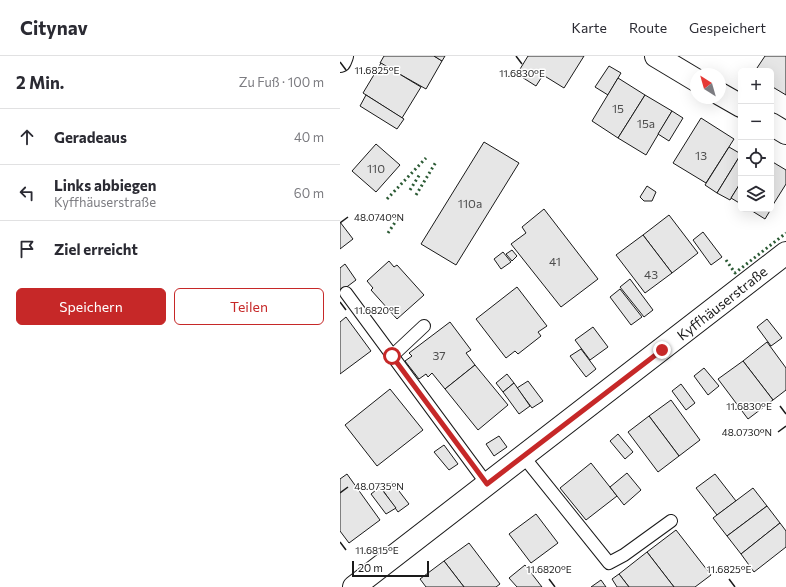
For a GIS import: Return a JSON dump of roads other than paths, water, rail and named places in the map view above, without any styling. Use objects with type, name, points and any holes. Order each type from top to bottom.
[{"type":"street","points":[[340,61],[342,56]]},
{"type":"street","points":[[656,56],[690,76]]},
{"type":"street","points":[[726,97],[738,104]]},
{"type":"street","points":[[774,126],[786,133]]},
{"type":"street","name":"Kyffhäuserstraße","points":[[354,587],[786,253]]},
{"type":"lane","points":[[346,293],[487,484]]},
{"type":"lane","points":[[392,356],[424,326]]},
{"type":"lane","points":[[523,456],[609,563],[624,555],[671,521]]}]
